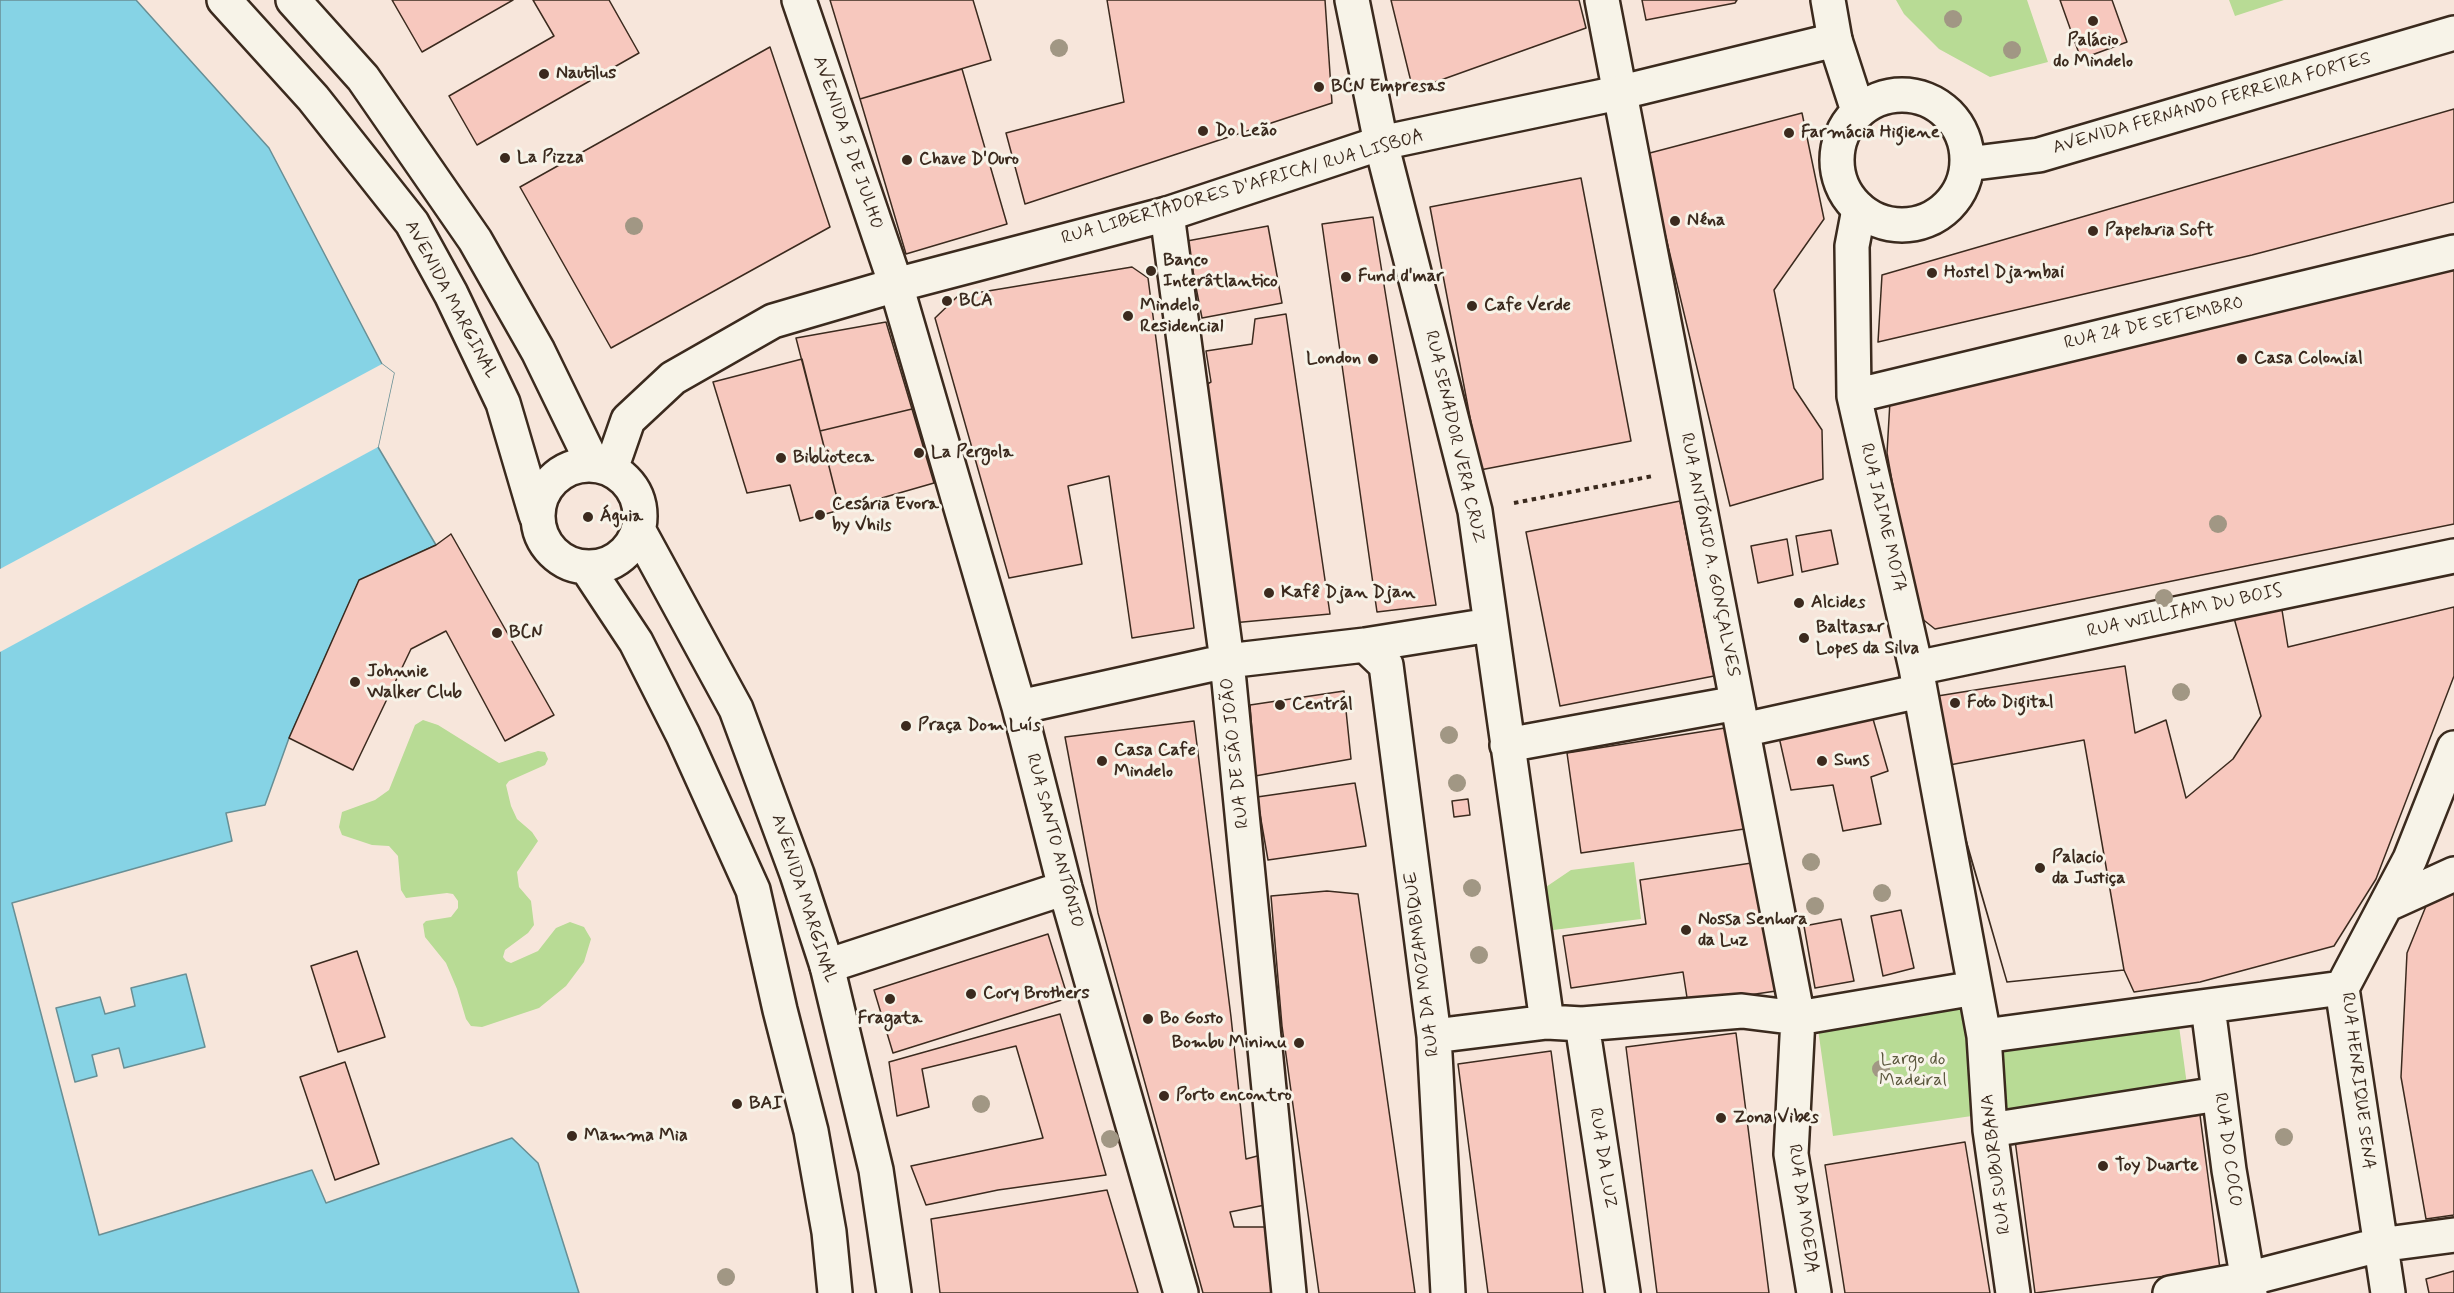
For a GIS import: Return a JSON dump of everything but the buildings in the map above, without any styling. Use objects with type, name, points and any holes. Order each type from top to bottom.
[{"type":"street","name":"AVENIDA MARGINAL","points":[[224,0],[313,98],[412,223],[460,312],[503,403],[537,515]]},
{"type":"street","points":[[293,0],[363,78],[475,240],[602,467],[633,488],[639,502],[639,531],[627,554],[606,565],[587,568],[568,564],[548,549],[542,538],[537,515],[542,495],[554,478],[572,467],[602,467]]},
{"type":"street","name":"AVENIDA 5 DE JULHO","points":[[799,0],[896,285]]},
{"type":"street","name":"RUA SENADOR VERA CRUZ","points":[[1352,0],[1382,144],[1475,511],[1547,1022]]},
{"type":"street","name":"RUA ANTÓNIO A. GONÇALVES","points":[[1602,0],[1618,93],[1693,468],[1798,1018]]},
{"type":"street","points":[[1828,0],[1835,40],[1858,111]]},
{"type":"street","name":"AVENIDA FERNANDO FERREIRA FORTES","points":[[1967,164],[2039,155],[2454,33]]},
{"type":"street","name":"RUA LIBERTADORES D'AFRICA/ RUA LISBOA","points":[[602,467],[628,420],[673,378],[773,321],[896,285],[1167,214],[1382,144],[1618,93],[1835,40]]},
{"type":"street","points":[[1899,95],[1920,97],[1940,107],[1955,123],[1965,143],[1967,164],[1962,184],[1952,202],[1936,215],[1917,223],[1896,225],[1876,220],[1859,209],[1845,192],[1837,172],[1837,150],[1844,129],[1858,111],[1876,99],[1899,95]]},
{"type":"street","name":"RUA JAIME MOTA","points":[[1859,209],[1852,246],[1854,396],[1918,680],[1984,1035]]},
{"type":"street","name":"RUA DE SÃO JOÃO","points":[[1167,214],[1227,661],[1289,1293]]},
{"type":"street","name":"RUA 24 DE SETEMBRO","points":[[1854,396],[2454,252]]},
{"type":"street","name":"RUA SANTO ANTÓNIO","points":[[896,285],[1019,707],[1065,888],[1181,1293]]},
{"type":"street","name":"AVENIDA MARGINAL","points":[[639,531],[736,710],[797,874],[827,966],[876,1170],[894,1293]]},
{"type":"street","name":"RUA WILLIAM DU BOIS","points":[[1508,745],[1740,716],[1918,680],[2454,556]]},
{"type":"street","points":[[587,568],[636,642],[683,735],[753,890],[780,1010],[811,1131],[829,1232],[835,1293]]},
{"type":"street","points":[[1019,707],[1227,661],[1365,645],[1491,625]]},
{"type":"street","name":"RUA DA MOZAMBIQUE","points":[[1365,645],[1386,665],[1434,1036],[1448,1293]]},
{"type":"street","name":"RUA HENRIQUE SENA","points":[[2388,1293],[2342,988],[2410,859],[2454,748]]},
{"type":"street","points":[[2386,905],[2454,874]]},
{"type":"street","points":[[827,966],[1065,888]]},
{"type":"street","points":[[1434,1036],[1547,1022],[1582,1023],[1742,1011],[1798,1018],[1975,988]]},
{"type":"street","points":[[1984,1035],[2342,988]]},
{"type":"street","name":"RUA DO COCO","points":[[2208,1007],[2218,1094],[2249,1286]]},
{"type":"street","name":"RUA DA MOEDA","points":[[1798,1018],[1791,1154],[1814,1293]]},
{"type":"street","name":"RUA DA LUZ","points":[[1582,1023],[1623,1293]]},
{"type":"street","name":"RUA SUBURBANA","points":[[1984,1035],[1990,1130],[2013,1293]]},
{"type":"street","points":[[1990,1130],[2218,1094]]},
{"type":"street","points":[[2170,1293],[2249,1286],[2379,1245],[2454,1235]]},
{"type":"path","points":[[1475,511],[1693,468]]},
{"type":"green space","points":[[1896,0],[2027,0],[2048,62],[1990,77],[1939,49],[1904,14]]},
{"type":"green space","points":[[2229,0],[2284,0],[2235,16]]},
{"type":"green space","points":[[423,720],[438,725],[499,763],[538,751],[545,752],[548,759],[545,765],[509,781],[506,785],[517,819],[532,832],[538,841],[517,872],[519,887],[531,901],[534,925],[528,933],[505,950],[503,957],[506,961],[511,963],[538,951],[556,928],[570,922],[584,927],[591,939],[584,962],[566,986],[539,1008],[482,1027],[471,1026],[466,1019],[446,963],[425,937],[423,924],[426,921],[451,917],[458,908],[458,901],[453,894],[406,898],[401,890],[398,856],[389,846],[372,845],[342,835],[339,827],[342,812],[375,800],[389,790],[415,725]]},
{"type":"green space","points":[[1634,862],[1641,919],[1545,931],[1540,891],[1571,870]]},
{"type":"green space","name":"Largo do Madeiral","points":[[1963,1009],[1969,1055],[2179,1026],[2187,1085],[1833,1136],[1818,1029]]},
{"type":"water","points":[[0,0],[136,0],[269,148],[382,364],[394,373],[378,447],[436,545],[359,581],[289,738],[265,805],[226,813],[232,841],[12,903],[99,1235],[312,1170],[326,1203],[512,1138],[538,1163],[579,1293],[0,1293]]},
{"type":"water","points":[[186,974],[205,1047],[124,1068],[119,1048],[92,1055],[97,1076],[75,1082],[56,1008],[100,997],[105,1014],[135,1006],[131,988]]},
{"type":"pier","points":[[382,364],[394,373],[378,447],[0,652],[0,569]]},
{"type":"place","name":"Palácio do Mindelo","points":[[2093,21]]},
{"type":"place","name":"Nautilus","points":[[544,74]]},
{"type":"place","name":"BCN Empresas","points":[[1319,87]]},
{"type":"place","name":"Do Leão","points":[[1203,131]]},
{"type":"place","name":"Farmácia Higiene","points":[[1789,133]]},
{"type":"place","name":"La Pizza","points":[[505,158]]},
{"type":"place","name":"Chave D'Ouro","points":[[907,160]]},
{"type":"place","name":"Néna","points":[[1675,221]]},
{"type":"place","name":"Papelaria Soft","points":[[2093,231]]},
{"type":"place","name":"Banco Interâtlantico","points":[[1151,271]]},
{"type":"place","name":"Hostel Djambai","points":[[1932,273]]},
{"type":"place","name":"Fund d'mar","points":[[1346,277]]},
{"type":"place","name":"BCA","points":[[947,301]]},
{"type":"place","name":"Cafe Verde","points":[[1472,306]]},
{"type":"place","name":"Mindelo Residencial","points":[[1128,316]]},
{"type":"place","name":"London","points":[[1373,359]]},
{"type":"place","name":"Casa Colonial","points":[[2242,359]]},
{"type":"place","name":"La Pergola","points":[[919,453]]},
{"type":"place","name":"Biblioteca","points":[[781,458]]},
{"type":"place","name":"Cesária Evora by Vhils","points":[[820,515]]},
{"type":"place","name":"Águia","points":[[588,517]]},
{"type":"place","name":"Kafê Djan Djan","points":[[1269,593]]},
{"type":"place","name":"Alcides","points":[[1799,603]]},
{"type":"place","name":"BCN","points":[[497,633]]},
{"type":"place","name":"Baltasar Lopes da Silva","points":[[1804,638]]},
{"type":"place","name":"Johnnie Walker Club","points":[[355,682]]},
{"type":"place","name":"Foto Digital","points":[[1955,703]]},
{"type":"place","name":"Centrál","points":[[1280,705]]},
{"type":"place","name":"Praça Dom Luís","points":[[906,726]]},
{"type":"place","name":"Casa Cafe Mindelo","points":[[1102,761]]},
{"type":"place","name":"Suns","points":[[1822,761]]},
{"type":"place","name":"Palacio da Justiça","points":[[2040,868]]},
{"type":"place","name":"Nossa Senhora da Luz","points":[[1686,930]]},
{"type":"place","name":"Cory Brothers","points":[[971,994]]},
{"type":"place","name":"Fragata","points":[[890,999]]},
{"type":"place","name":"Bo Gosto","points":[[1148,1019]]},
{"type":"place","name":"Bombu Mininu","points":[[1299,1043]]},
{"type":"place","name":"Porto encontro","points":[[1164,1096]]},
{"type":"place","name":"BAI","points":[[737,1104]]},
{"type":"place","name":"Zona Vibes","points":[[1721,1118]]},
{"type":"place","name":"Mamma Mia","points":[[572,1136]]},
{"type":"place","name":"Toy Duarte","points":[[2103,1166]]}]
